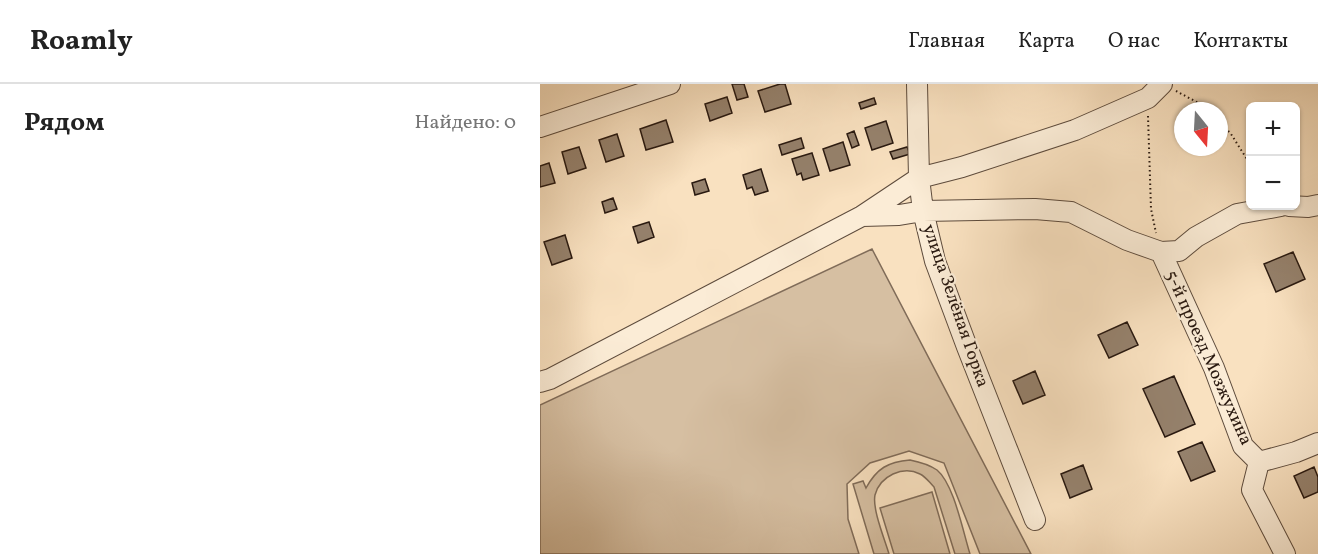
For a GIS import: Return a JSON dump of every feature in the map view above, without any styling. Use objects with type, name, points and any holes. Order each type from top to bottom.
[{"type":"street","points":[[540,127],[670,84]]},
{"type":"street","name":"улица Зелёная Горка","points":[[917,84],[919,178],[923,211],[939,271],[1035,520]]},
{"type":"street","points":[[540,382],[550,379],[862,216],[919,178],[962,167],[1075,130],[1158,89]]},
{"type":"street","points":[[1300,207],[1318,205]]},
{"type":"street","points":[[862,216],[899,215],[923,211],[1071,212],[1127,240],[1161,252],[1179,251],[1196,237],[1237,214],[1259,210]]},
{"type":"street","name":"5-й проезд Мозжухина","points":[[1161,252],[1214,368],[1243,446],[1259,462]]},
{"type":"street","name":"5-й проезд Мозжухина","points":[[1259,462],[1296,452],[1318,443]]},
{"type":"street","name":"5-й проезд Мозжухина","points":[[1259,462],[1252,490],[1285,554]]},
{"type":"path","points":[[1161,252],[1151,209],[1158,89],[1193,102]]},
{"type":"path","points":[[1228,131],[1246,156]]},
{"type":"shaded area","points":[[872,249],[1031,554],[980,554],[944,463],[909,451],[870,463],[847,484],[848,519],[859,554],[540,554],[540,405]]},
{"type":"shaded area","points":[[910,460],[930,466],[943,477],[953,497],[970,554],[955,554],[934,487],[922,475],[906,471],[887,478],[875,495],[877,516],[889,554],[874,554],[853,484],[863,481],[866,488],[874,475],[884,467],[895,462]]},
{"type":"shaded area","points":[[932,492],[950,554],[894,554],[880,508]]},
{"type":"building","points":[[732,84],[744,84],[748,97],[737,100]]},
{"type":"building","points":[[785,84],[791,104],[765,112],[758,91]]},
{"type":"building","points":[[727,97],[732,113],[710,121],[705,104]]},
{"type":"building","points":[[874,98],[876,104],[861,109],[859,103]]},
{"type":"building","points":[[666,120],[673,142],[646,150],[640,129]]},
{"type":"building","points":[[886,121],[893,143],[872,150],[865,128]]},
{"type":"building","points":[[854,131],[859,145],[852,148],[847,134]]},
{"type":"building","points":[[617,134],[624,156],[606,162],[599,140]]},
{"type":"building","points":[[801,138],[804,148],[782,155],[779,145]]},
{"type":"building","points":[[843,142],[850,165],[830,171],[823,149]]},
{"type":"building","points":[[579,147],[586,168],[568,174],[562,152]]},
{"type":"building","points":[[907,147],[910,154],[893,159],[890,152]]},
{"type":"building","points":[[812,153],[819,175],[803,180],[801,173],[797,175],[792,159]]},
{"type":"building","points":[[549,163],[555,183],[540,187],[540,166]]},
{"type":"building","points":[[761,169],[768,191],[755,195],[752,187],[747,189],[743,175]]},
{"type":"building","points":[[705,179],[709,191],[695,195],[692,183]]},
{"type":"building","points":[[613,198],[617,209],[605,213],[602,202]]},
{"type":"building","points":[[649,222],[654,237],[638,243],[633,227]]},
{"type":"building","points":[[565,235],[572,258],[552,265],[544,242]]},
{"type":"building","points":[[1293,252],[1305,279],[1276,292],[1264,264]]},
{"type":"building","points":[[1127,322],[1138,345],[1109,358],[1098,335]]},
{"type":"building","points":[[1035,371],[1045,395],[1023,404],[1013,381]]},
{"type":"building","points":[[1174,376],[1195,424],[1165,437],[1143,389]]},
{"type":"building","points":[[1202,442],[1215,471],[1191,481],[1178,452]]},
{"type":"building","points":[[1083,465],[1092,489],[1070,498],[1061,474]]},
{"type":"building","points":[[1314,467],[1318,477],[1318,492],[1304,498],[1294,476]]}]
